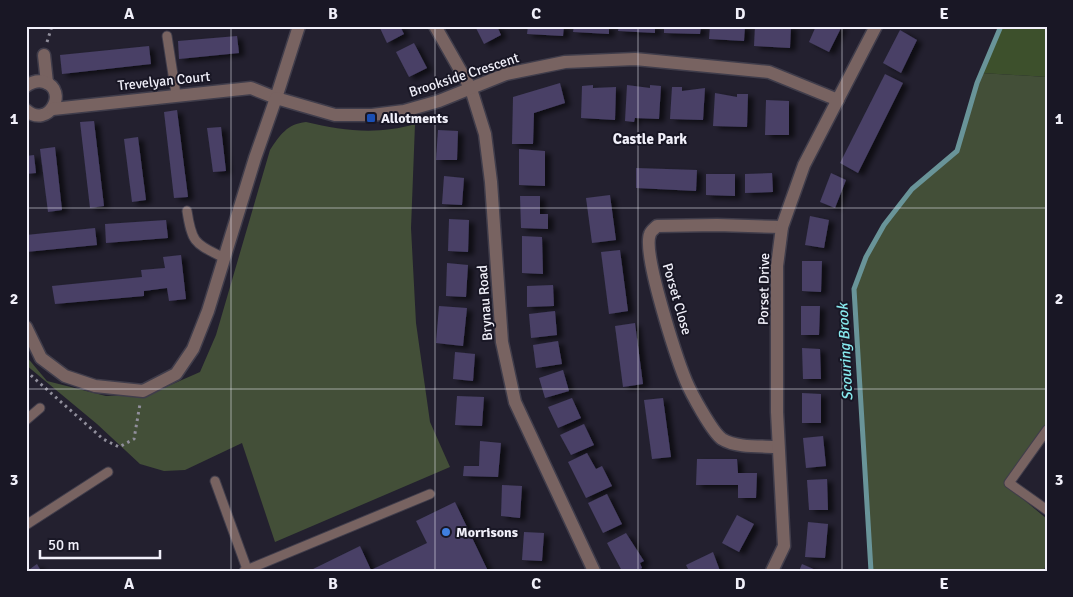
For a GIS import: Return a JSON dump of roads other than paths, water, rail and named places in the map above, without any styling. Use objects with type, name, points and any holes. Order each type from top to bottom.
[{"type":"street","points":[[26,327],[42,358],[65,376],[95,386],[143,391],[176,374],[193,349],[224,258],[254,158],[299,26]]},
{"type":"street","name":"Brynau Road","points":[[435,26],[471,89],[485,134],[496,246],[502,342],[515,402],[594,571]]},
{"type":"street","name":"Porset Drive","points":[[772,571],[784,546],[778,447],[777,266],[782,228],[804,165],[876,26]]},
{"type":"street","points":[[44,56],[47,83]]},
{"type":"street","name":"Brookside Crescent","points":[[276,98],[335,115],[372,115],[404,111],[471,89],[506,74],[565,62],[635,59],[769,72],[838,100]]},
{"type":"street","points":[[26,86],[36,81],[47,83],[52,87],[56,98],[53,109]]},
{"type":"street","name":"Trevelyan Court","points":[[26,110],[39,116],[49,113],[53,109],[176,94],[250,88],[276,98]]},
{"type":"street","name":"Porset Close","points":[[778,447],[748,445],[721,438],[706,418],[686,381],[655,282],[648,250],[650,234],[657,226],[717,224],[782,228]]},
{"type":"lane","points":[[167,36],[176,94]]},
{"type":"lane","points":[[187,211],[191,235],[199,245],[224,258]]},
{"type":"lane","points":[[26,420],[40,408]]},
{"type":"lane","points":[[1047,430],[1009,483],[1047,510]]},
{"type":"lane","points":[[26,525],[108,472]]},
{"type":"lane","points":[[215,480],[245,570],[430,494]]},
{"type":"waterway","name":"Scouring Brook","points":[[871,571],[854,289],[866,257],[884,225],[912,189],[957,151],[977,83],[1001,26]]},
{"type":"place","name":"Allotments","points":[[371,118]]},
{"type":"place","name":"Morrisons","points":[[446,532]]},
{"type":"district","name":"Castle Park","points":[[650,139]]}]
